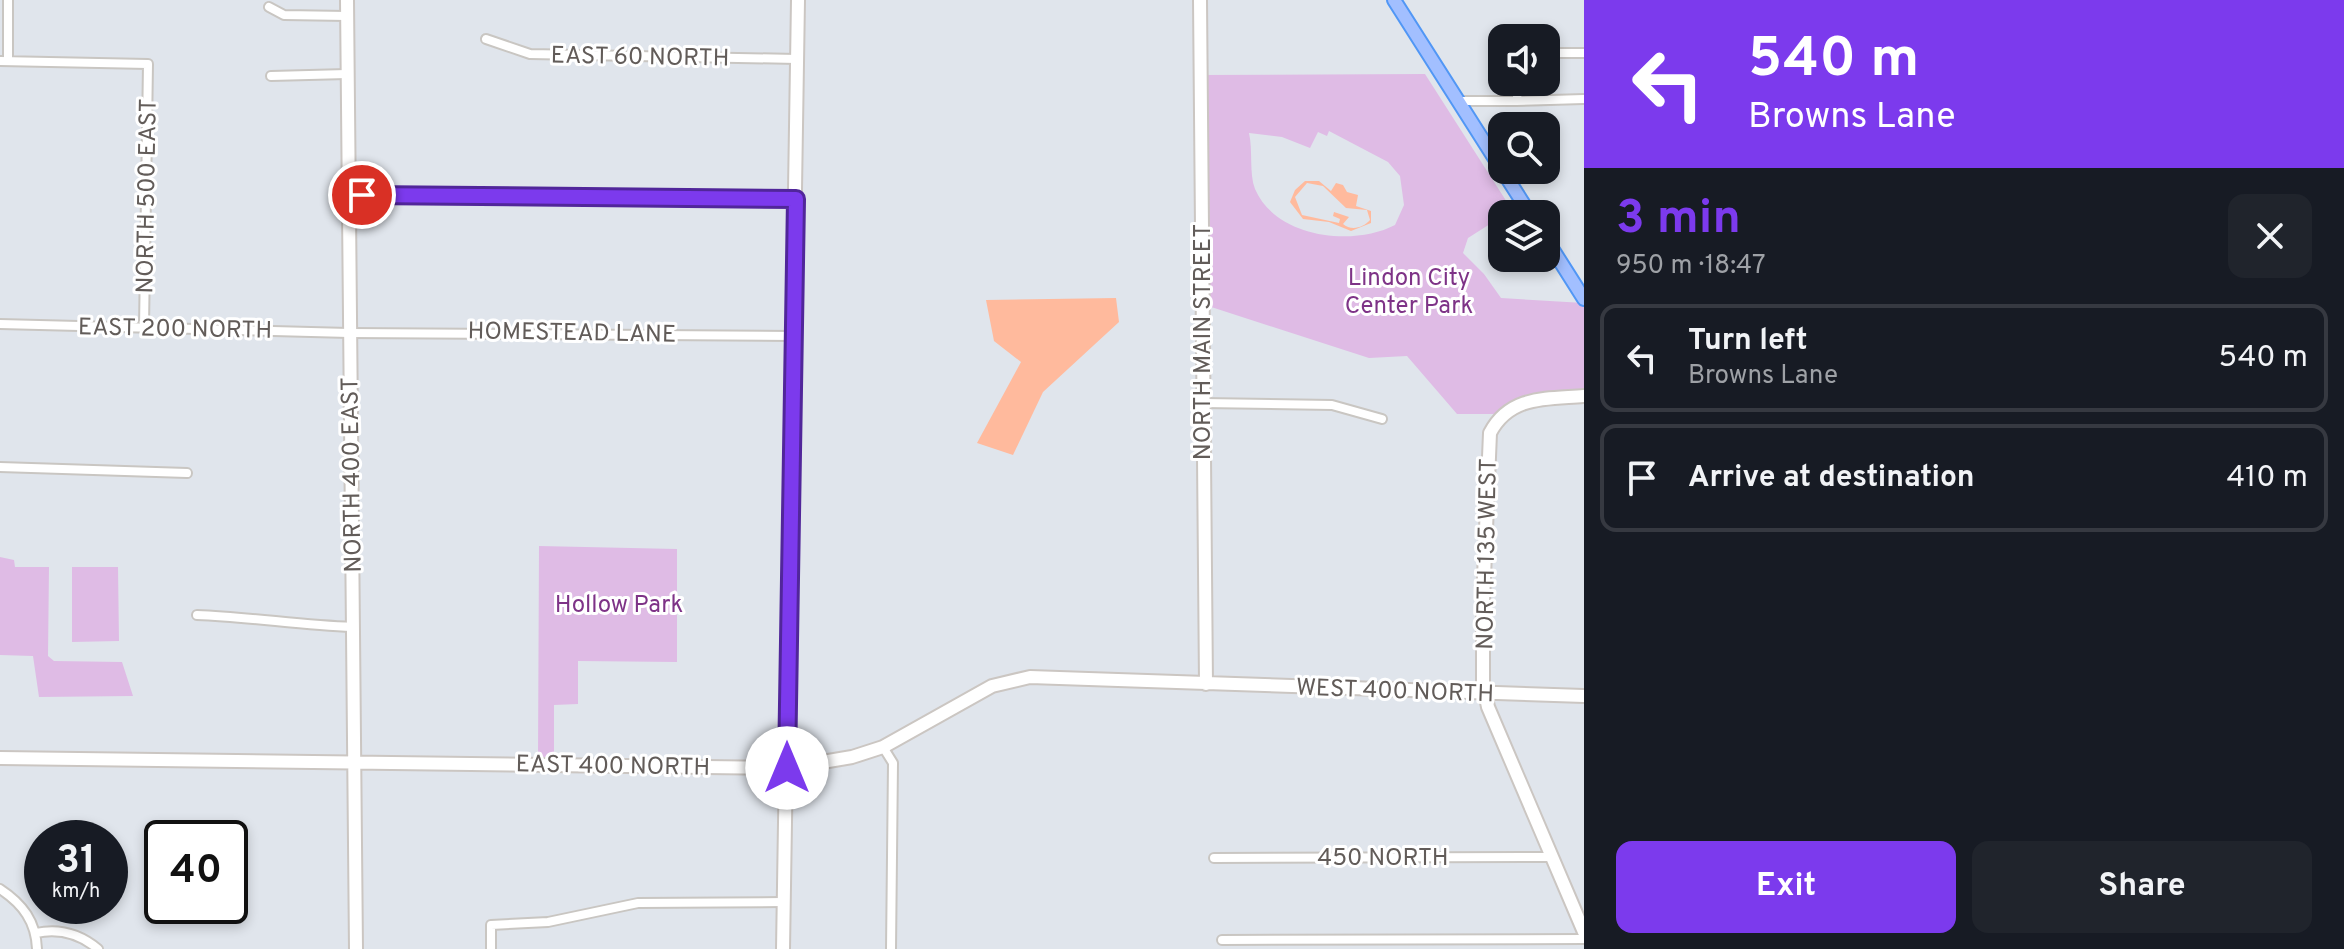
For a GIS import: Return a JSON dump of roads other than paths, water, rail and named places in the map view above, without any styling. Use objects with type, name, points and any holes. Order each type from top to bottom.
[{"type":"main road","points":[[1394,0],[1488,148]]},
{"type":"main road","points":[[1560,261],[1584,299]]},
{"type":"street","points":[[4,61],[8,0]]},
{"type":"street","name":"NORTH 400 EAST","points":[[347,0],[356,949]]},
{"type":"street","points":[[783,949],[798,0]]},
{"type":"street","name":"NORTH MAIN STREET","points":[[1200,0],[1206,684]]},
{"type":"street","points":[[269,7],[284,15],[347,16]]},
{"type":"street","name":"EAST 60 NORTH","points":[[486,39],[501,41],[530,54],[797,59]]},
{"type":"street","points":[[1560,53],[1584,53]]},
{"type":"street","name":"NORTH 500 EAST","points":[[4,61],[148,64],[144,327]]},
{"type":"street","points":[[271,76],[347,74]]},
{"type":"street","points":[[1516,101],[1517,96]]},
{"type":"street","points":[[1459,101],[1584,99]]},
{"type":"street","points":[[348,195],[796,199]]},
{"type":"street","name":"EAST 200 NORTH","points":[[0,324],[349,333]]},
{"type":"street","name":"HOMESTEAD LANE","points":[[349,333],[794,336]]},
{"type":"street","name":"NORTH 135 WEST","points":[[1484,694],[1490,433],[1501,418],[1532,399],[1584,396]]},
{"type":"street","points":[[1203,403],[1332,405],[1382,419]]},
{"type":"street","points":[[0,467],[187,473]]},
{"type":"street","points":[[197,615],[261,617],[293,625],[352,627]]},
{"type":"street","name":"EAST 400 NORTH","points":[[0,758],[787,768],[852,757],[883,747],[992,686],[1030,677],[1206,684]]},
{"type":"street","name":"WEST 400 NORTH","points":[[1206,684],[1584,696]]},
{"type":"street","points":[[1484,694],[1584,932]]},
{"type":"street","points":[[883,747],[893,763],[891,949]]},
{"type":"street","name":"450 NORTH","points":[[1214,858],[1553,857]]},
{"type":"street","points":[[0,889],[21,906],[36,933],[37,949]]},
{"type":"street","points":[[491,949],[491,925],[548,922],[638,903],[783,902]]},
{"type":"street","points":[[36,933],[54,931],[71,934],[98,949]]},
{"type":"street","points":[[1473,937],[1473,949]]},
{"type":"street","points":[[1387,938],[1387,949]]},
{"type":"street","points":[[1222,940],[1305,944],[1387,938],[1584,939]]},
{"type":"park label","name":"Lindon City Center Park","points":[[1409,291]]},
{"type":"park label","name":"Hollow Park","points":[[619,604]]}]
